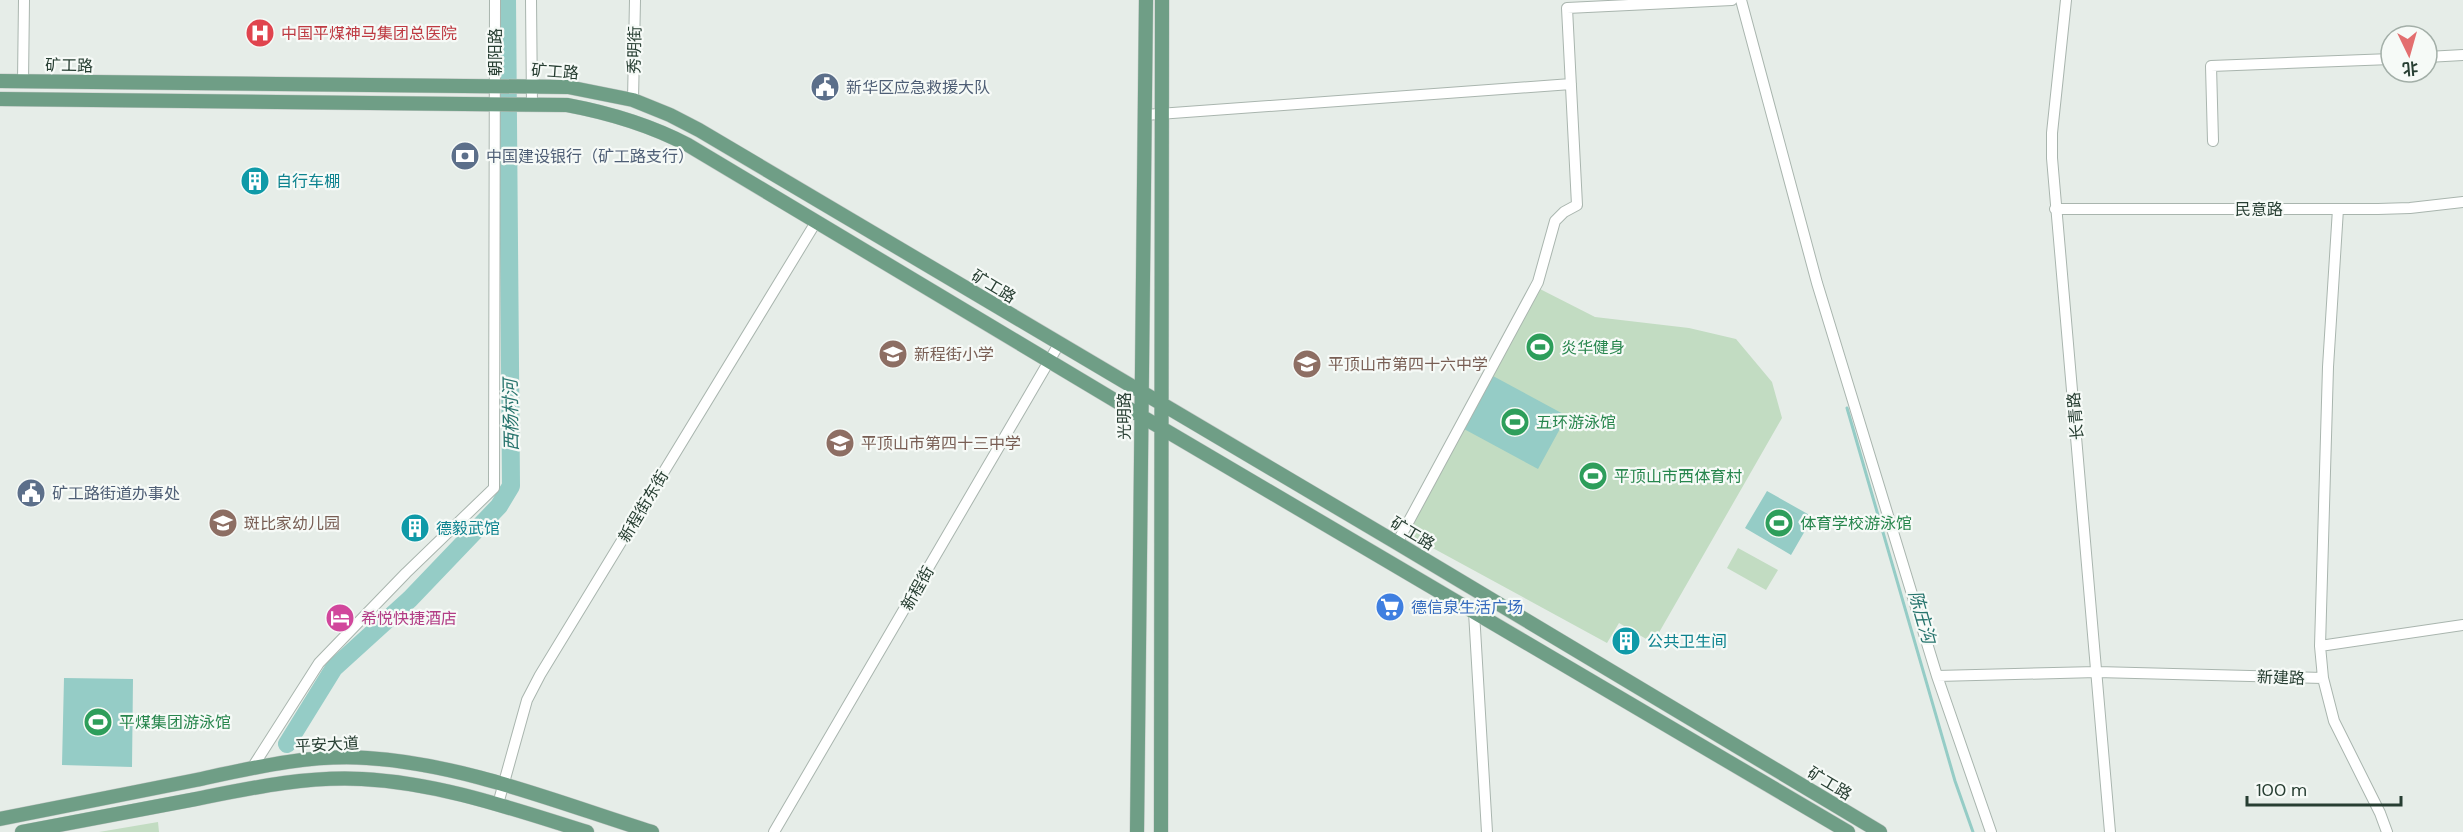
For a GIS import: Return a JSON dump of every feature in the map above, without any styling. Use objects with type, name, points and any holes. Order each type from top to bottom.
[{"type":"main road","name":"光明路","points":[[1137,832],[1146,0]]},
{"type":"main road","points":[[1161,832],[1162,0]]},
{"type":"main road","name":"矿工路","points":[[0,81],[568,87],[633,100],[699,130],[1880,832]]},
{"type":"main road","name":"矿工路","points":[[0,99],[525,104],[577,107],[607,112],[646,124],[688,145],[1141,416],[1848,832]]},
{"type":"main road","name":"平安大道","points":[[0,819],[252,768],[318,758],[367,758],[421,765],[504,785],[652,832]]},
{"type":"main road","points":[[22,832],[306,780],[387,781],[419,786],[498,804],[587,832]]},
{"type":"street","points":[[23,81],[24,0]]},
{"type":"street","name":"朝阳路","points":[[252,768],[319,663],[494,488],[495,0]]},
{"type":"street","points":[[525,104],[531,0]]},
{"type":"street","name":"秀明街","points":[[633,100],[635,0]]},
{"type":"street","points":[[1397,543],[1538,282],[1555,221],[1564,212],[1577,205],[1567,8],[1614,3],[1732,0]]},
{"type":"street","points":[[1741,0],[1817,283],[1937,676],[1991,832]]},
{"type":"street","name":"长青路","points":[[2066,0],[2052,133],[2055,209],[2110,832]]},
{"type":"street","points":[[2439,57],[2463,56]]},
{"type":"street","points":[[2213,141],[2211,66],[2379,59]]},
{"type":"street","points":[[1145,115],[1570,84]]},
{"type":"street","name":"民意路","points":[[2055,209],[2410,208],[2463,202]]},
{"type":"street","name":"新建路","points":[[1937,676],[2097,672],[2323,678],[2320,646],[2328,367],[2338,209]]},
{"type":"street","name":"新程街东街","points":[[498,804],[527,700],[540,675],[816,222]]},
{"type":"street","name":"新程街","points":[[774,832],[1059,344]]},
{"type":"street","points":[[1474,612],[1487,832]]},
{"type":"street","points":[[2320,646],[2463,625]]},
{"type":"street","points":[[2323,678],[2334,721],[2380,813],[2387,832]]},
{"type":"green space","name":"平顶山市西体育村","points":[[1538,288],[1595,317],[1689,328],[1736,339],[1772,382],[1782,418],[1653,643],[1619,623],[1607,643],[1407,534]]},
{"type":"green space","points":[[1738,548],[1778,570],[1766,590],[1727,568]]},
{"type":"green space","points":[[158,822],[159,832],[99,832]]},
{"type":"water","name":"五环游泳馆","points":[[1493,376],[1567,416],[1538,469],[1464,429]]},
{"type":"water","name":"体育学校游泳馆","points":[[1767,491],[1813,517],[1791,555],[1745,528]]},
{"type":"water","name":"平煤集团游泳馆","points":[[64,678],[133,679],[132,767],[62,765]]},
{"type":"waterway","name":"西杨村河","points":[[287,744],[334,668],[410,599],[499,506],[511,486],[507,0]]},
{"type":"waterway","name":"陈庄沟","points":[[1847,408],[1955,781],[1973,832]]},
{"type":"place","name":"中国平煤神马集团总医院","points":[[260,33]]},
{"type":"place","name":"新华区应急救援大队","points":[[825,87]]},
{"type":"place","name":"中国建设银行（矿工路支行）","points":[[465,156]]},
{"type":"place","name":"自行车棚","points":[[255,181]]},
{"type":"place","name":"炎华健身","points":[[1540,347]]},
{"type":"place","name":"新程街小学","points":[[893,354]]},
{"type":"place","name":"平顶山市第四十六中学","points":[[1307,364]]},
{"type":"place","name":"五环游泳馆","points":[[1515,422]]},
{"type":"place","name":"平顶山市第四十三中学","points":[[840,443]]},
{"type":"place","name":"平顶山市西体育村","points":[[1593,476]]},
{"type":"place","name":"矿工路街道办事处","points":[[31,493]]},
{"type":"place","name":"斑比家幼儿园","points":[[223,523]]},
{"type":"place","name":"体育学校游泳馆","points":[[1779,523]]},
{"type":"place","name":"德毅武馆","points":[[415,528]]},
{"type":"place","name":"德信泉生活广场","points":[[1390,607]]},
{"type":"place","name":"希悦快捷酒店","points":[[340,618]]},
{"type":"place","name":"公共卫生间","points":[[1626,641]]},
{"type":"place","name":"平煤集团游泳馆","points":[[98,722]]}]
